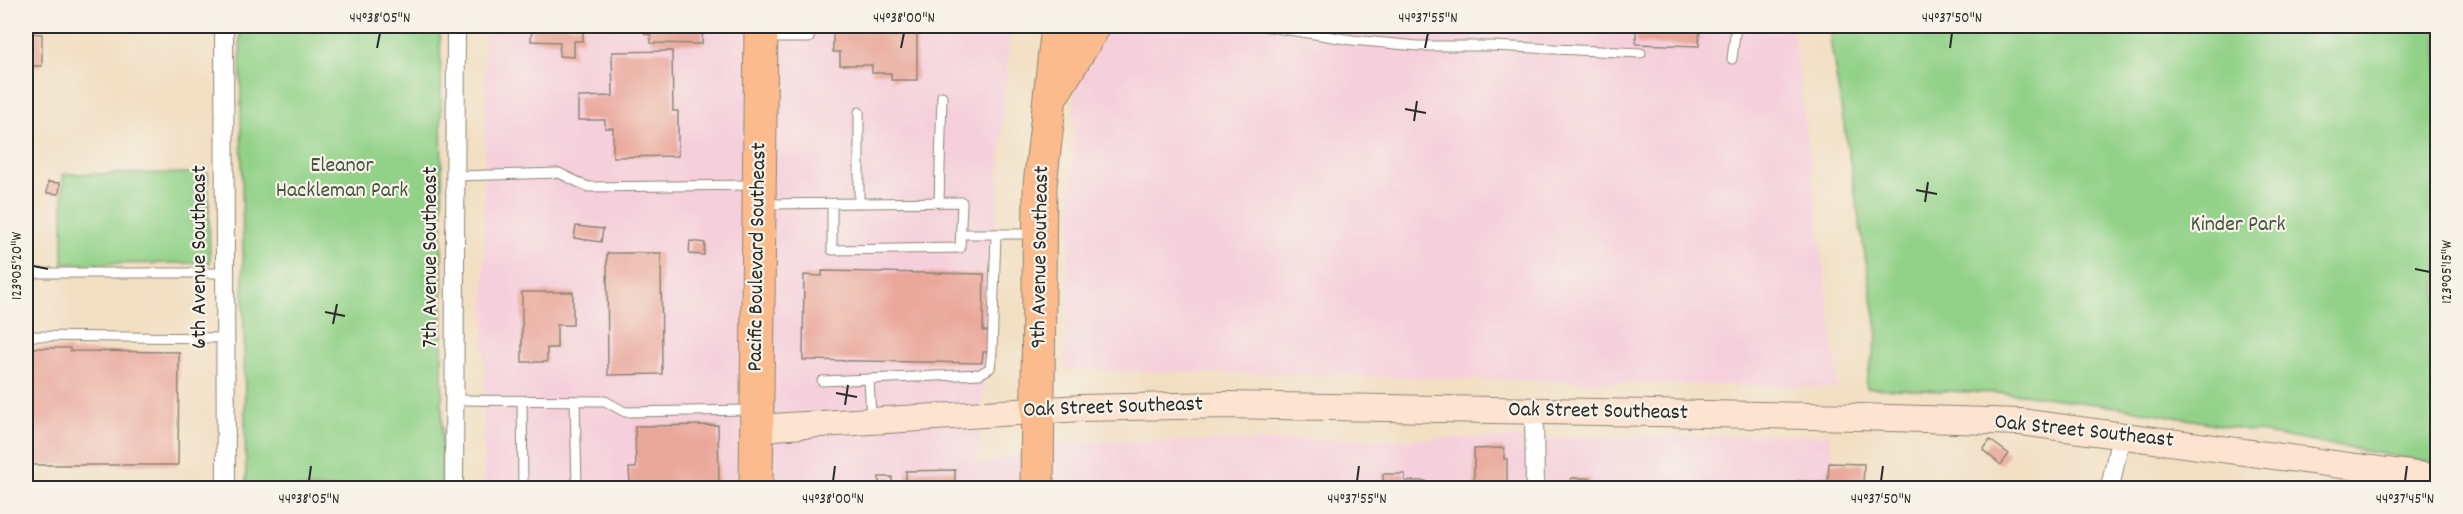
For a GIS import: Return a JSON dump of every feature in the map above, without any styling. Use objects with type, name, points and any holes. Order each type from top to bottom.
[{"type":"highway","name":"9th Avenue Southeast","points":[[1037,489],[1040,185],[1058,26]]},
{"type":"highway","points":[[1050,99],[1094,26]]},
{"type":"highway","name":"Pacific Boulevard Southeast","points":[[756,489],[761,32]]},
{"type":"street","name":"6th Avenue Southeast","points":[[225,26],[226,489]]},
{"type":"street","name":"7th Avenue Southeast","points":[[454,489],[456,26]]},
{"type":"street","name":"Oak Street Southeast","points":[[756,419],[871,421],[1038,410],[1225,405],[1403,407],[1534,412],[1626,411],[2010,422],[2438,478]]},
{"type":"street","points":[[1534,412],[1535,489]]},
{"type":"street","points":[[2110,489],[2121,435]]},
{"type":"lane","points":[[761,32],[809,38],[810,26]]},
{"type":"lane","points":[[1263,26],[1352,40],[1418,46],[1492,46],[1641,53]]},
{"type":"lane","points":[[1732,59],[1736,26]]},
{"type":"lane","points":[[939,202],[942,96]]},
{"type":"lane","points":[[859,112],[859,203]]},
{"type":"lane","points":[[455,176],[560,173],[588,187],[760,195],[832,204],[962,202],[960,249],[832,250],[832,204]]},
{"type":"lane","points":[[961,234],[1040,234]]},
{"type":"lane","points":[[822,381],[980,374],[990,368],[993,352],[996,234]]},
{"type":"lane","points":[[26,273],[224,273]]},
{"type":"lane","points":[[26,336],[224,338]]},
{"type":"lane","points":[[869,379],[871,421]]},
{"type":"lane","points":[[455,400],[605,401],[625,412],[756,419]]},
{"type":"lane","points":[[522,401],[523,489]]},
{"type":"lane","points":[[575,401],[577,489]]},
{"type":"shaded area","points":[[485,26],[1010,26],[978,465],[1066,442],[1829,435],[1839,488],[484,488]]},
{"type":"shaded area","points":[[1077,26],[1793,26],[1839,388],[1065,369]]},
{"type":"green space","name":"Eleanor Hackleman Park","points":[[240,26],[440,26],[442,488],[246,488]]},
{"type":"green space","name":"Kinder Park","points":[[1828,26],[2437,26],[2437,464],[2131,409],[2022,394],[1867,388],[1866,382],[1878,335]]},
{"type":"green space","points":[[208,173],[210,263],[63,264],[63,174]]},
{"type":"building","points":[[532,26],[583,26],[583,41],[574,41],[574,57],[559,56],[560,42],[531,41]]},
{"type":"building","points":[[645,26],[703,26],[702,44],[651,43],[651,35],[645,34]]},
{"type":"building","points":[[833,26],[917,26],[917,80],[891,80],[891,73],[872,73],[872,65],[840,65],[840,52],[833,52]]},
{"type":"building","points":[[1360,26],[1443,26],[1443,31],[1360,28]]},
{"type":"building","points":[[1636,26],[1700,26],[1699,46],[1636,44]]},
{"type":"building","points":[[26,33],[42,34],[42,66],[26,66]]},
{"type":"building","points":[[672,51],[673,111],[678,111],[678,156],[613,157],[613,128],[605,128],[605,120],[578,120],[578,97],[613,96],[612,52]]},
{"type":"building","points":[[48,182],[60,183],[59,194],[47,193]]},
{"type":"building","points":[[576,226],[603,229],[601,242],[574,238]]},
{"type":"building","points":[[690,241],[705,243],[704,255],[689,254]]},
{"type":"building","points":[[607,253],[661,253],[662,374],[608,375]]},
{"type":"building","points":[[822,271],[984,274],[983,331],[988,331],[988,352],[983,352],[982,363],[803,360],[804,275],[822,276]]},
{"type":"building","points":[[522,292],[573,292],[573,325],[557,325],[557,348],[547,348],[547,362],[522,362]]},
{"type":"building","points":[[26,348],[70,348],[70,351],[179,352],[178,465],[26,465]]},
{"type":"building","points":[[718,425],[719,488],[592,488],[592,486],[635,486],[635,483],[630,483],[629,468],[636,468],[635,426]]},
{"type":"building","points":[[1990,440],[2009,454],[2001,465],[1983,450]]},
{"type":"building","points":[[1504,448],[1504,459],[1507,459],[1507,488],[1474,488],[1474,449]]},
{"type":"building","points":[[1829,463],[1864,464],[1863,488],[1797,488],[1797,481],[1828,482]]},
{"type":"building","points":[[955,470],[955,482],[947,482],[947,488],[906,488],[906,471]]},
{"type":"building","points":[[1383,474],[1405,474],[1405,481],[1458,483],[1458,488],[1383,488]]},
{"type":"building","points":[[879,477],[892,477],[892,488],[879,488]]},
{"type":"building","points":[[1571,478],[1591,478],[1590,488],[1571,488]]},
{"type":"building","points":[[1687,482],[1741,486],[1741,488],[1686,488]]}]
